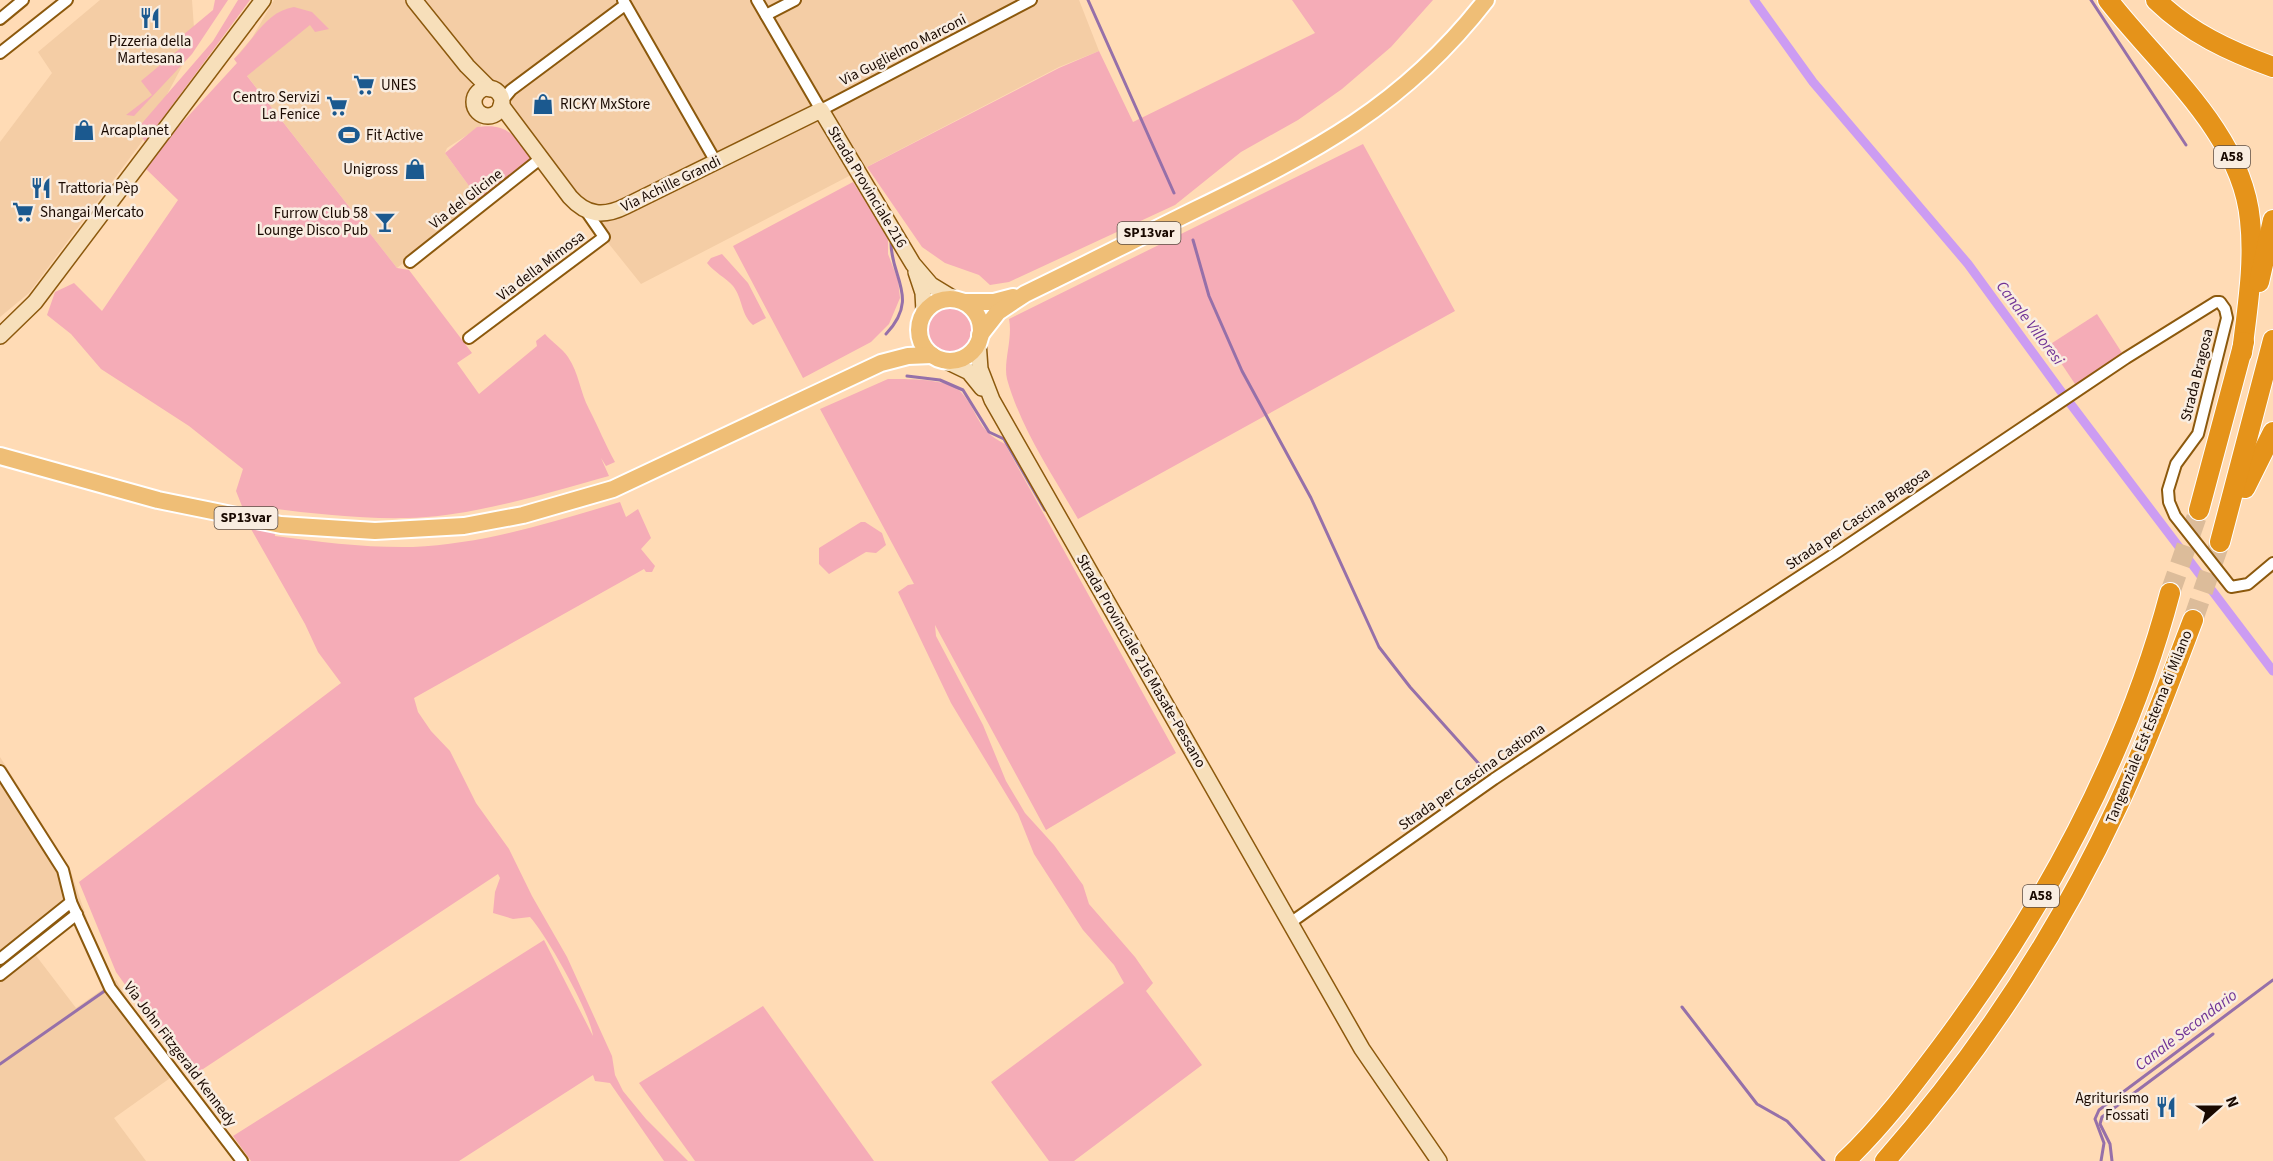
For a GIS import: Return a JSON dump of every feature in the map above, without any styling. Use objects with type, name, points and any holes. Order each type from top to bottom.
[{"type":"highway","name":"A58","points":[[2108,0],[2215,129],[2235,165],[2250,217],[2252,235],[2250,282],[2242,353]]},
{"type":"highway","points":[[2156,0],[2209,40],[2234,53],[2273,67]]},
{"type":"highway","name":"A58","points":[[2199,510],[2242,353],[2273,220]]},
{"type":"highway","points":[[2273,340],[2220,542],[2273,432]]},
{"type":"highway","name":"Tangenziale Est Esterna di Milano","points":[[1845,1161],[1891,1110],[1944,1043],[1990,978],[2038,900],[2076,830],[2113,752],[2149,661],[2170,593]]},
{"type":"highway","name":"Tangenziale Est Esterna di Milano","points":[[1886,1161],[1977,1046],[2022,979],[2067,904],[2129,781],[2193,620]]},
{"type":"main road","name":"SP13var","points":[[0,456],[158,500],[281,525],[375,531],[464,526],[523,515],[613,489],[881,363],[908,356],[963,358],[998,312],[1025,294],[1272,173],[1334,139],[1372,112],[1417,75],[1450,42],[1486,0]]},
{"type":"main road","name":"SP13var","points":[[881,363],[904,346],[922,317],[938,301],[994,302],[1025,294]]},
{"type":"main road","points":[[959,300],[978,316],[979,339]]},
{"type":"main road","points":[[922,317],[921,342],[938,358]]},
{"type":"street","points":[[0,19],[23,0]]},
{"type":"street","points":[[0,53],[67,0]]},
{"type":"street","points":[[0,336],[50,282],[262,0]]},
{"type":"street","points":[[414,0],[467,66],[498,99],[515,127],[570,197],[586,211]]},
{"type":"street","points":[[757,0],[821,110]]},
{"type":"street","points":[[766,15],[795,0]]},
{"type":"street","name":"Via Guglielmo Marconi","points":[[821,110],[1031,0]]},
{"type":"street","points":[[467,66],[472,76],[478,112],[624,2],[716,162]]},
{"type":"street","points":[[475,98],[481,91],[498,99]]},
{"type":"street","name":"Via Achille Grandi","points":[[586,211],[602,214],[615,212],[821,110]]},
{"type":"street","name":"Strada Provinciale 216","points":[[821,110],[913,264],[931,285],[959,300]]},
{"type":"street","name":"Via del Glicine","points":[[410,262],[540,159]]},
{"type":"street","name":"Via della Mimosa","points":[[469,338],[604,237],[586,211]]},
{"type":"street","name":"Strada Provinciale 216","points":[[913,264],[922,290],[922,317]]},
{"type":"street","name":"Strada Bragosa","points":[[2074,393],[2205,307],[2220,302],[2227,318],[2206,405],[2195,441],[2176,464],[2168,490],[2169,502],[2175,516],[2231,587],[2248,584],[2273,563]]},
{"type":"street","points":[[979,339],[981,372],[992,400]]},
{"type":"street","points":[[938,358],[969,372],[992,400]]},
{"type":"street","name":"Strada per Cascina Bragosa","points":[[1672,660],[1836,554],[2074,393]]},
{"type":"street","name":"Strada Provinciale 216 Masate-Pessano","points":[[992,400],[1376,1071],[1439,1161]]},
{"type":"street","name":"Strada per Cascina Castiona","points":[[1290,923],[1494,779],[1672,660]]},
{"type":"street","name":"Via John Fitzgerald Kennedy","points":[[0,771],[63,870],[71,902],[112,991],[242,1161]]},
{"type":"street","points":[[0,959],[71,902]]},
{"type":"street","points":[[0,975],[76,914]]},
{"type":"shaded area","points":[[100,0],[192,0],[195,42],[141,143],[29,293],[0,317],[0,142],[52,73],[38,52]]},
{"type":"shaded area","points":[[215,0],[228,0],[192,54],[134,116],[126,115],[152,95],[141,81],[188,42],[183,35],[213,10]]},
{"type":"shaded area","points":[[238,0],[250,0],[145,142],[137,129],[213,41]]},
{"type":"shaded area","points":[[274,0],[412,0],[471,78],[474,109],[481,116],[481,126],[447,148],[445,153],[480,201],[397,268],[234,59],[252,38]]},
{"type":"shaded area","points":[[417,0],[1079,0],[1099,51],[1059,67],[641,284],[541,159],[501,94],[492,87]]},
{"type":"shaded area","points":[[1292,0],[1433,0],[1391,47],[1342,89],[1298,120],[1241,152],[1175,205],[1009,282],[990,285],[979,275],[945,263],[922,247],[867,167],[1059,68],[1099,51],[1133,122],[1315,33]]},
{"type":"shaded area","points":[[294,7],[312,12],[329,29],[315,32],[310,25],[247,76],[397,268],[409,270],[472,353],[457,363],[479,394],[537,346],[536,341],[545,334],[572,363],[586,403],[615,462],[606,466],[601,458],[609,476],[509,503],[432,517],[372,518],[269,508],[273,511],[275,536],[361,546],[440,545],[492,537],[620,502],[626,517],[638,509],[651,538],[641,549],[655,566],[652,572],[646,572],[644,569],[414,698],[418,712],[431,731],[450,751],[476,803],[509,849],[532,896],[567,957],[612,1056],[615,1075],[623,1091],[646,1119],[688,1161],[664,1161],[610,1083],[595,1081],[593,1075],[459,1161],[251,1161],[233,1136],[544,940],[593,1036],[576,993],[547,940],[530,917],[513,919],[493,913],[495,892],[500,878],[498,874],[191,1077],[116,972],[79,882],[341,683],[318,652],[305,624],[251,529],[236,491],[243,469],[189,426],[101,369],[71,334],[47,315],[55,292],[74,283],[102,311],[178,200],[146,169],[169,137],[237,63],[234,59],[268,20],[275,14]]},
{"type":"shaded area","points":[[477,127],[496,127],[508,132],[530,156],[529,163],[480,201],[445,153]]},
{"type":"shaded area","points":[[1363,144],[1455,311],[1078,519],[1038,451],[1013,398],[1006,372],[1010,334],[1009,319]]},
{"type":"shaded area","points":[[853,182],[888,236],[888,254],[898,280],[900,298],[889,324],[871,342],[803,378],[733,246]]},
{"type":"shaded area","points":[[722,254],[748,283],[766,318],[753,325],[746,317],[733,286],[707,263],[711,258]]},
{"type":"shaded area","points":[[945,304],[955,304],[969,311],[976,330],[969,349],[955,356],[945,356],[935,352],[928,345],[924,335],[924,325],[928,315],[935,308]]},
{"type":"shaded area","points":[[2097,314],[2124,356],[2077,387],[2049,345]]},
{"type":"shaded area","points":[[888,379],[926,380],[955,387],[967,399],[988,433],[1005,444],[1176,753],[1046,830],[935,625],[936,636],[983,725],[1006,781],[1025,813],[1054,845],[1083,885],[1089,904],[1135,957],[1153,983],[1146,991],[1202,1065],[1074,1161],[1049,1161],[991,1082],[1124,983],[1114,965],[1083,930],[1034,854],[1018,814],[951,703],[898,592],[914,584],[820,409]]},
{"type":"shaded area","points":[[861,522],[865,522],[882,533],[886,545],[876,553],[866,552],[829,574],[819,564],[819,548]]},
{"type":"shaded area","points":[[0,757],[71,872],[87,919],[66,926],[34,953],[76,1008],[116,980],[130,1004],[180,1071],[114,1118],[146,1161],[0,1161]]},
{"type":"shaded area","points":[[763,1006],[874,1161],[695,1161],[639,1083]]},
{"type":"waterway","points":[[1088,0],[1174,193]]},
{"type":"waterway","name":"Canale Villoresi","points":[[1754,0],[1813,82],[1968,264],[2060,390],[2273,671]]},
{"type":"waterway","points":[[2091,0],[2186,145]]},
{"type":"waterway","points":[[1193,240],[1209,296],[1242,371],[1311,498],[1379,647],[1410,687],[1480,765]]},
{"type":"waterway","points":[[886,334],[896,321],[903,299],[891,243]]},
{"type":"waterway","points":[[907,376],[940,380],[963,390],[989,432],[1004,439],[1045,510]]},
{"type":"waterway","name":"Canale Secondario","points":[[2101,1161],[2104,1143],[2095,1119],[2099,1110],[2273,980]]},
{"type":"waterway","points":[[0,1064],[106,990]]},
{"type":"waterway","points":[[1682,1007],[1757,1104],[1787,1121],[1824,1161]]},
{"type":"waterway","points":[[2112,1161],[2110,1144],[2100,1124],[2102,1117],[2213,1034]]},
{"type":"tunnel","points":[[2170,593],[2199,510]]},
{"type":"tunnel","points":[[2193,620],[2220,542]]},
{"type":"place","name":"Pizzeria della Martesana","points":[[150,18]]},
{"type":"place","name":"UNES","points":[[364,85]]},
{"type":"place","name":"RICKY MxStore","points":[[543,104]]},
{"type":"place","name":"Centro Servizi La Fenice","points":[[337,106]]},
{"type":"place","name":"Arcaplanet","points":[[84,130]]},
{"type":"place","name":"Fit Active","points":[[349,135]]},
{"type":"place","name":"Unigross","points":[[415,169]]},
{"type":"place","name":"Trattoria Pèp","points":[[41,188]]},
{"type":"place","name":"Shangai Mercato","points":[[23,212]]},
{"type":"place","name":"Furrow Club 58 Lounge Disco Pub","points":[[385,222]]},
{"type":"place","name":"Agriturismo Fossati","points":[[2166,1107]]}]
